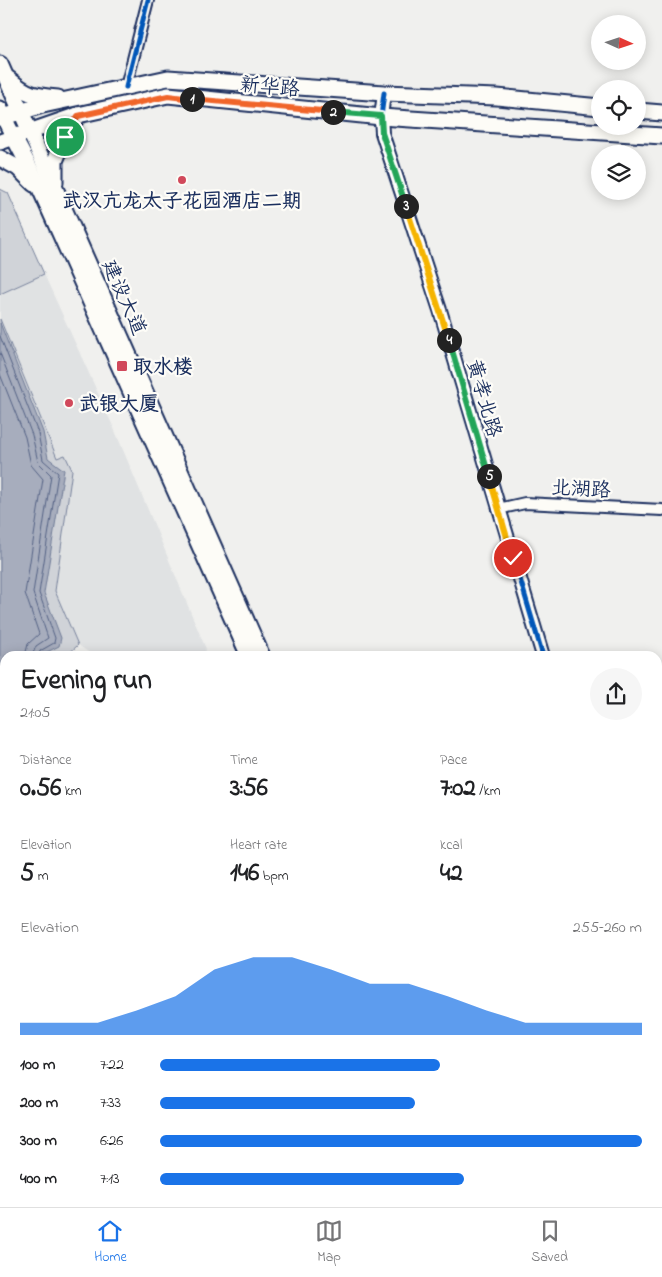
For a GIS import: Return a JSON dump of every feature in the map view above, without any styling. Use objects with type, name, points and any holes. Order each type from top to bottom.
[{"type":"main road","points":[[3,70],[23,91],[40,96],[69,100]]},
{"type":"main road","name":"建设大道","points":[[3,70],[30,131],[49,191],[247,651]]},
{"type":"main road","name":"新华路","points":[[1,115],[168,78],[384,93],[498,97],[591,106]]},
{"type":"main road","name":"新华路","points":[[6,140],[78,116],[168,96],[381,116],[662,136]]},
{"type":"main road","points":[[646,112],[662,113]]},
{"type":"main road","name":"建设大道","points":[[1,115],[6,140],[28,162],[49,191],[260,651]]},
{"type":"main road","points":[[0,158],[18,168],[49,191],[55,161],[65,137],[78,116]]},
{"type":"street","points":[[126,87],[148,0]]},
{"type":"street","name":"黄孝北路","points":[[384,93],[381,116],[382,133],[440,310],[541,651]]},
{"type":"street","name":"北湖路","points":[[498,509],[526,503],[662,510]]},
{"type":"shaded area","points":[[0,189],[8,193],[44,274],[0,294]]},
{"type":"shaded area","points":[[44,274],[116,433],[205,651],[87,651],[78,645],[55,591],[71,470],[57,458],[0,319],[0,294]]},
{"type":"shaded area","points":[[0,319],[57,458],[65,455],[72,470],[55,591],[78,645],[71,651],[0,651]]},
{"type":"water","points":[[0,323],[43,432],[48,458],[64,470],[44,593],[61,638],[59,646],[49,651],[0,651]]},
{"type":"cycle path","points":[[126,87],[148,0]]},
{"type":"cycle path","points":[[384,93],[381,117],[382,133],[440,310],[542,651]]},
{"type":"place","name":"武汉亢龙太子花园酒店二期","points":[[182,180]]},
{"type":"place","name":"取水楼","points":[[122,366]]},
{"type":"place","name":"武银大厦","points":[[69,403]]},
{"type":"route","points":[[65,137],[78,116],[168,96],[381,116],[382,133],[440,310],[513,558]]}]
